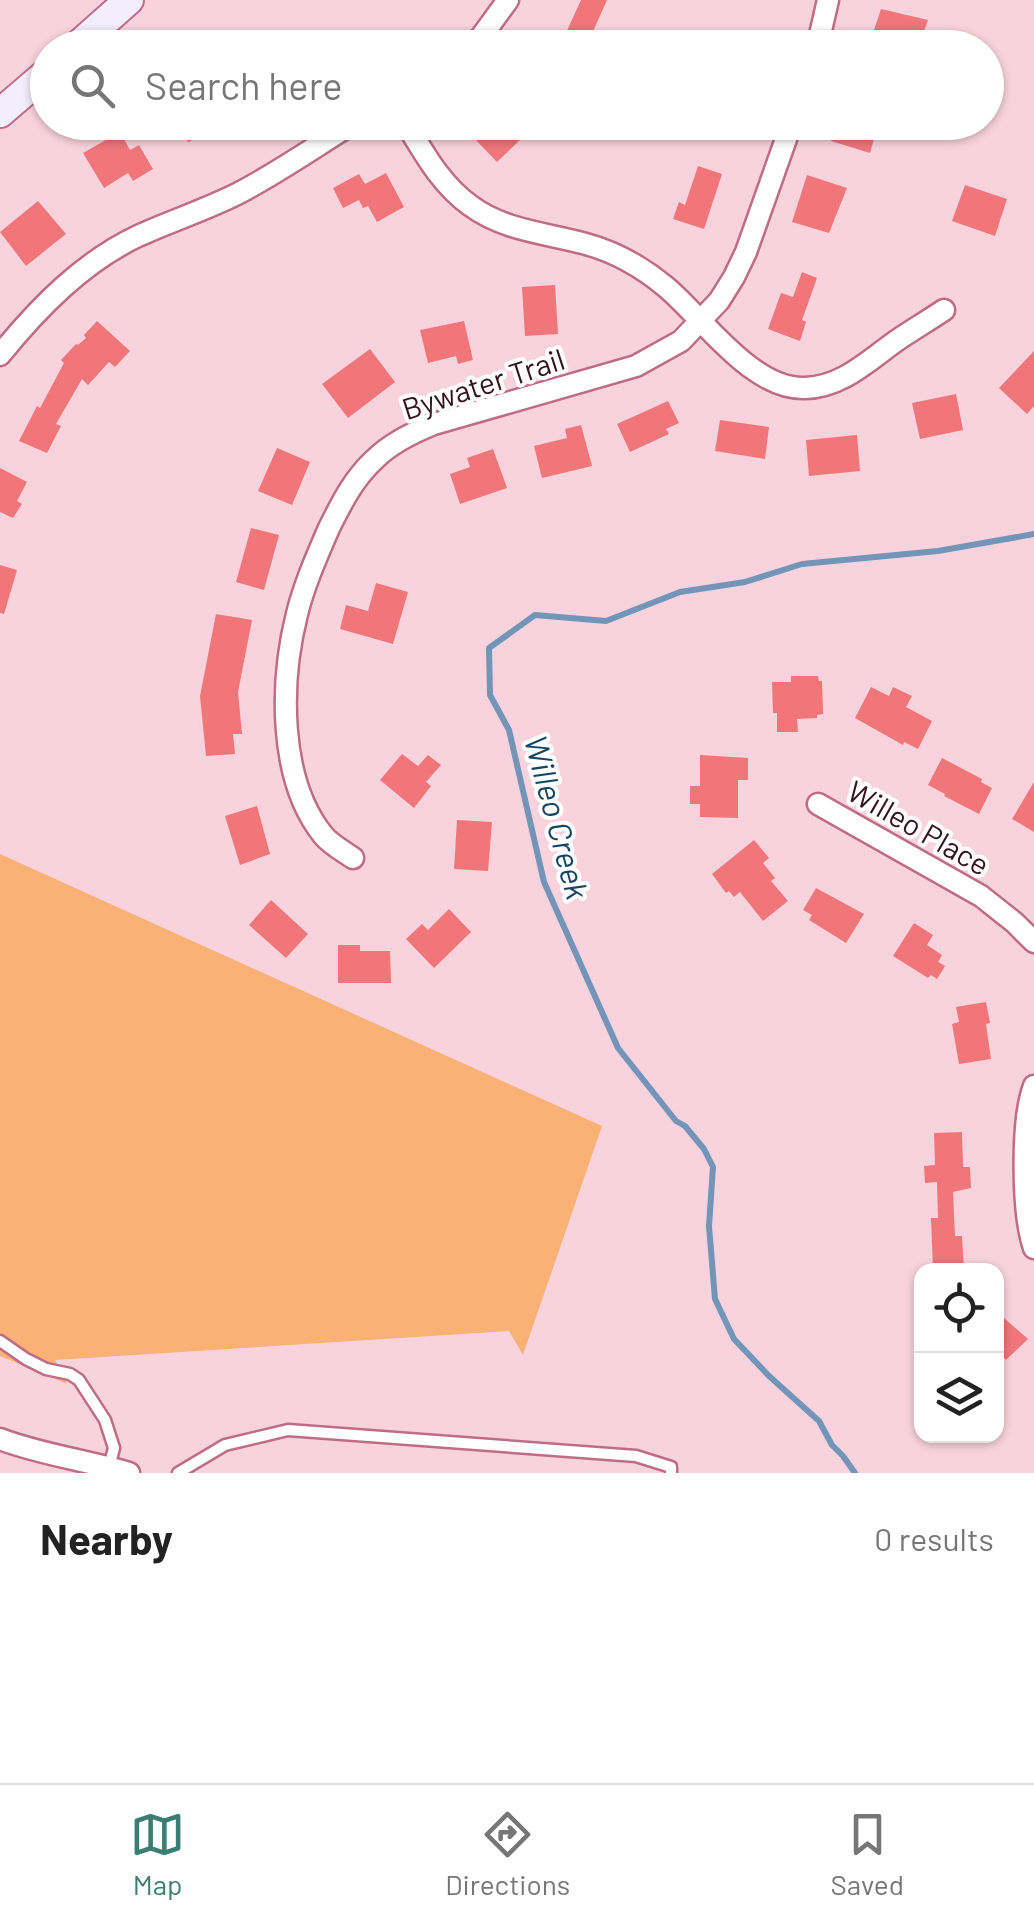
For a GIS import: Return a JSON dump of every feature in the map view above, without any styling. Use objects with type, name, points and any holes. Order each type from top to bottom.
[{"type":"street","points":[[95,30],[129,0]]},
{"type":"street","points":[[486,30],[508,0]]},
{"type":"street","points":[[821,30],[828,0]]},
{"type":"street","points":[[0,113],[30,87]]},
{"type":"street","points":[[0,355],[41,307],[118,248],[240,192],[325,140]]},
{"type":"street","points":[[416,140],[438,175],[474,209],[515,228],[588,244],[624,258],[665,286],[750,368],[790,387],[833,383],[944,310]]},
{"type":"street","name":"Bywater Trail","points":[[353,858],[324,838],[304,804],[292,768],[287,730],[288,666],[297,614],[318,553],[347,491],[376,457],[415,432],[636,366],[681,341],[719,301],[734,277],[786,140]]},
{"type":"street","name":"Willeo Place","points":[[818,804],[981,896],[1034,942]]},
{"type":"street","points":[[1034,1086],[1025,1131],[1028,1221],[1034,1248]]},
{"type":"street","points":[[0,1439],[29,1450],[119,1470]]},
{"type":"lane","points":[[0,1341],[46,1369],[79,1380],[105,1420],[119,1470]]},
{"type":"lane","points":[[178,1473],[225,1445],[288,1430],[636,1456],[672,1467],[671,1473]]},
{"type":"shaded area","points":[[0,854],[602,1126],[523,1355],[509,1331],[55,1360],[67,1384],[0,1356]]},
{"type":"building","points":[[581,0],[607,0],[594,30],[567,30]]},
{"type":"building","points":[[881,9],[928,20],[924,30],[874,30]]},
{"type":"building","points":[[106,140],[124,140],[130,150],[139,145],[153,169],[133,181],[128,173],[104,188],[83,153]]},
{"type":"building","points":[[476,140],[520,140],[497,162]]},
{"type":"building","points":[[831,140],[874,140],[870,153]]},
{"type":"building","points":[[698,166],[722,174],[704,229],[673,219],[679,202],[685,205]]},
{"type":"building","points":[[386,173],[404,207],[377,222],[368,206],[363,208],[359,200],[343,208],[333,188],[359,174],[365,184]]},
{"type":"building","points":[[807,175],[847,188],[829,233],[792,222]]},
{"type":"building","points":[[965,185],[1007,199],[995,236],[952,221]]},
{"type":"building","points":[[38,201],[66,234],[26,266],[0,232]]},
{"type":"building","points":[[802,272],[817,278],[802,320],[806,322],[800,341],[768,329],[781,293],[793,297]]},
{"type":"building","points":[[555,285],[558,334],[525,336],[522,287]]},
{"type":"building","points":[[97,321],[130,351],[115,367],[109,362],[88,385],[82,379],[56,424],[61,426],[47,453],[19,441],[64,363],[61,360],[86,338],[84,335]]},
{"type":"building","points":[[464,321],[473,360],[458,364],[456,356],[428,363],[420,330]]},
{"type":"building","points":[[370,349],[395,382],[348,418],[322,384]]},
{"type":"building","points":[[1034,351],[1034,406],[1027,414],[999,388]]},
{"type":"building","points":[[956,394],[963,430],[920,439],[912,403]]},
{"type":"building","points":[[668,401],[679,423],[666,429],[669,434],[630,452],[617,424]]},
{"type":"building","points":[[720,420],[769,427],[765,459],[715,451]]},
{"type":"building","points":[[581,425],[592,466],[542,478],[534,446],[567,438],[565,429]]},
{"type":"building","points":[[857,435],[860,471],[809,476],[806,440]]},
{"type":"building","points":[[277,448],[310,462],[292,505],[258,491]]},
{"type":"building","points":[[493,449],[507,488],[460,504],[450,474],[470,467],[467,458]]},
{"type":"building","points":[[0,468],[27,482],[17,501],[22,504],[13,518],[0,512]]},
{"type":"building","points":[[251,528],[279,535],[264,590],[236,582]]},
{"type":"building","points":[[0,565],[17,570],[4,614],[0,613]]},
{"type":"building","points":[[376,583],[408,592],[393,644],[340,629],[346,605],[368,611]]},
{"type":"building","points":[[216,614],[252,620],[238,692],[242,734],[233,734],[235,754],[206,756],[200,696]]},
{"type":"building","points":[[791,676],[818,676],[822,681],[823,714],[797,719],[798,732],[777,732],[772,682],[791,682]]},
{"type":"building","points":[[871,687],[889,696],[893,687],[912,696],[906,707],[932,721],[918,749],[904,742],[903,745],[855,718]]},
{"type":"building","points":[[402,754],[418,766],[428,755],[441,765],[426,782],[431,786],[414,808],[380,780]]},
{"type":"building","points":[[700,755],[748,758],[748,780],[738,780],[738,818],[700,817],[700,804],[690,804],[690,786],[700,786]]},
{"type":"building","points":[[942,758],[992,788],[979,814],[928,785]]},
{"type":"building","points":[[1034,782],[1034,832],[1012,819]]},
{"type":"building","points":[[257,806],[270,854],[240,865],[225,816]]},
{"type":"building","points":[[457,820],[492,822],[488,871],[454,869]]},
{"type":"building","points":[[754,840],[769,858],[763,863],[775,878],[771,881],[788,901],[763,921],[740,892],[734,897],[729,891],[726,893],[712,874]]},
{"type":"building","points":[[816,888],[864,914],[846,943],[809,920],[812,915],[803,910]]},
{"type":"building","points":[[271,900],[308,934],[286,958],[249,925]]},
{"type":"building","points":[[449,909],[471,932],[434,968],[406,939],[422,924],[428,930]]},
{"type":"building","points":[[914,923],[933,935],[927,945],[942,955],[938,962],[945,966],[937,979],[931,975],[928,978],[893,956]]},
{"type":"building","points":[[338,945],[360,945],[360,951],[390,951],[391,983],[338,983]]},
{"type":"building","points":[[986,1002],[991,1059],[959,1064],[952,1024],[959,1022],[956,1007]]},
{"type":"building","points":[[962,1132],[963,1167],[970,1167],[971,1188],[953,1192],[955,1236],[962,1236],[964,1263],[933,1263],[931,1218],[938,1218],[937,1182],[925,1183],[924,1166],[935,1165],[934,1133]]},
{"type":"building","points":[[1004,1318],[1028,1339],[1004,1358]]},
{"type":"waterway","name":"Willeo Creek","points":[[855,1473],[819,1421],[734,1339],[715,1299],[709,1226],[713,1167],[704,1149],[676,1121],[618,1048],[544,882],[509,730],[490,695],[489,648],[535,615],[606,621],[680,592],[745,582],[802,564],[938,551],[1034,534]]}]
